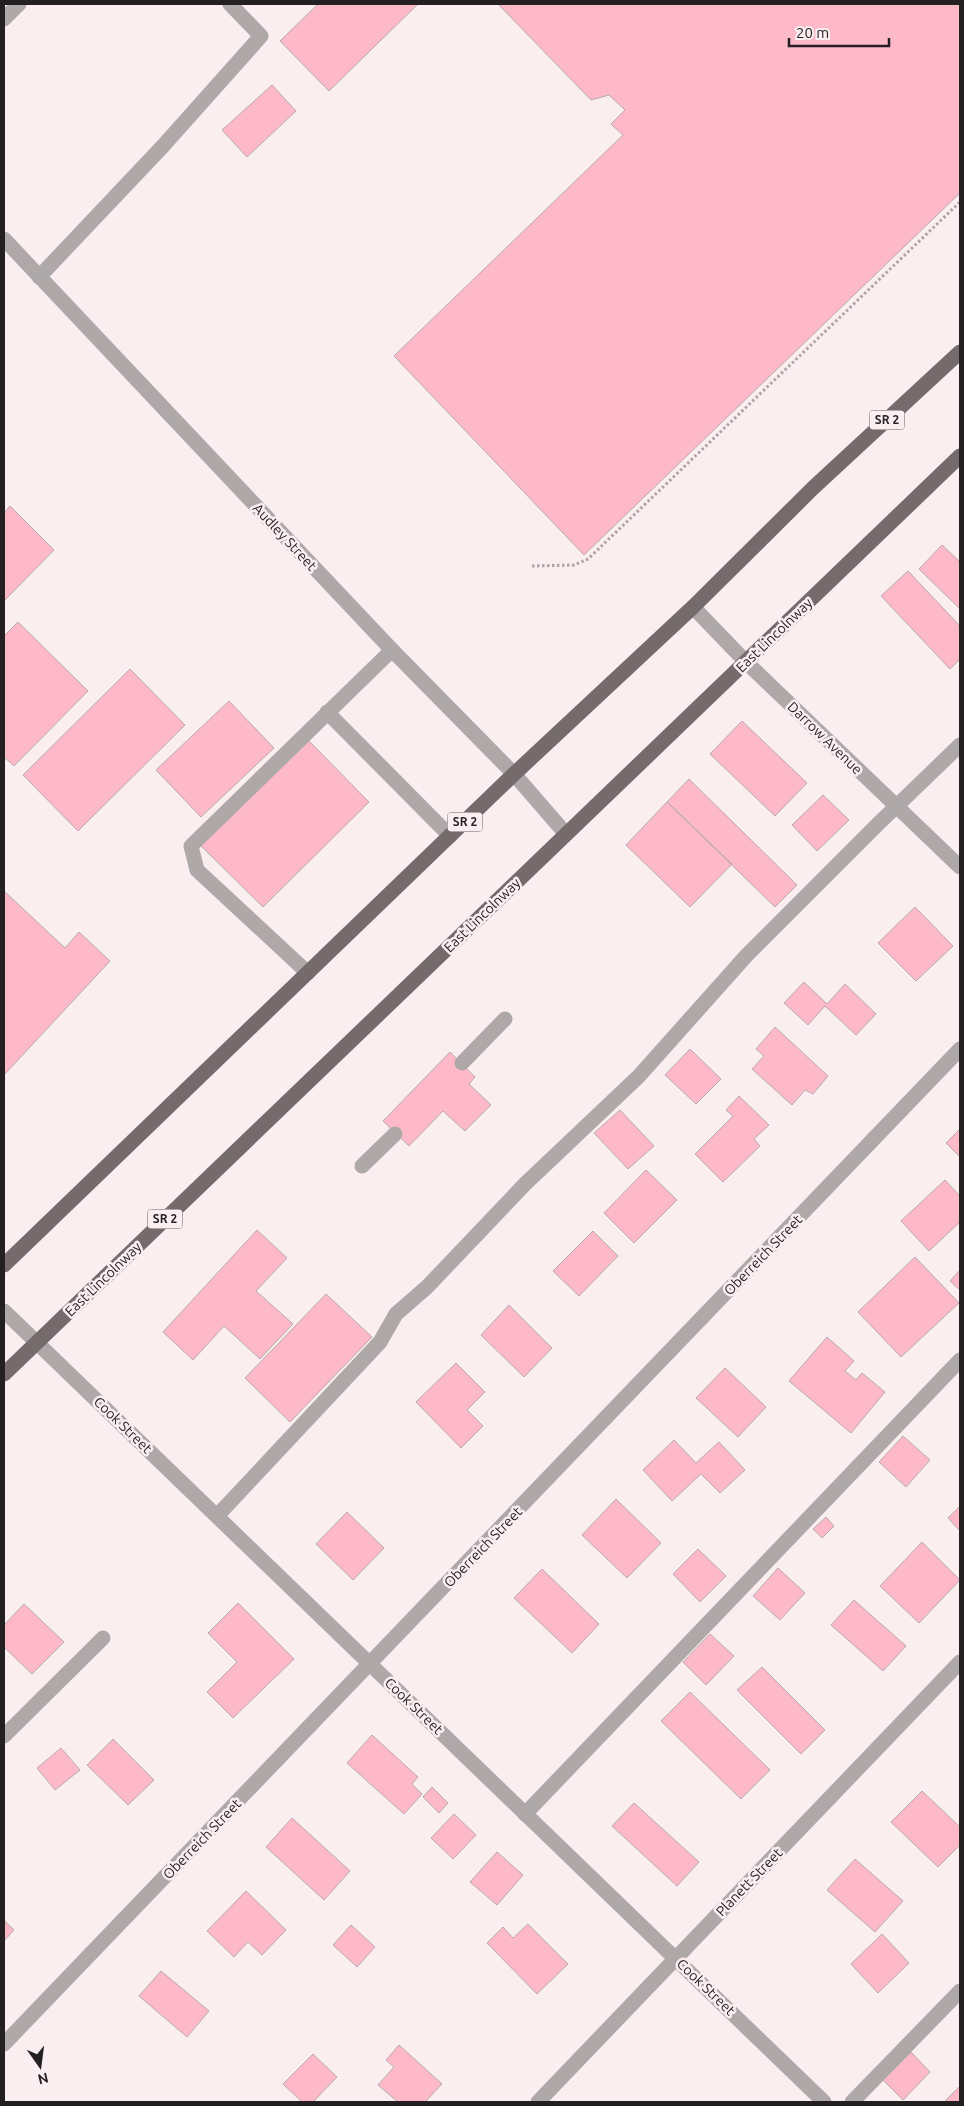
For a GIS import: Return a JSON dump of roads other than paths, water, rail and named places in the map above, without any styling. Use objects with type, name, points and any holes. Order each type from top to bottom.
[{"type":"main road","name":"SR 2","points":[[4,1265],[514,774],[693,607],[813,488],[960,352]]},
{"type":"main road","name":"East Lincolnway","points":[[4,1374],[960,456]]},
{"type":"street","points":[[4,19],[19,4]]},
{"type":"street","points":[[39,277],[163,146],[261,36],[230,4]]},
{"type":"street","name":"Audley Street","points":[[4,239],[392,650],[514,774],[566,834]]},
{"type":"street","name":"Darrow Avenue","points":[[693,607],[746,662],[960,866]]},
{"type":"street","points":[[308,973],[197,870],[191,846],[392,650]]},
{"type":"street","points":[[328,712],[450,836]]},
{"type":"street","points":[[217,1516],[380,1342],[396,1314],[427,1287],[525,1184],[639,1076],[746,956],[960,745]]},
{"type":"street","points":[[462,1063],[505,1019]]},
{"type":"street","name":"Oberreich Street","points":[[4,2044],[960,1049]]},
{"type":"street","points":[[362,1166],[395,1134]]},
{"type":"street","name":"Cook Street","points":[[4,1311],[824,2102]]},
{"type":"street","points":[[525,1814],[960,1360]]},
{"type":"street","points":[[4,1736],[103,1638]]},
{"type":"street","name":"Planett Street","points":[[538,2102],[960,1662]]},
{"type":"street","points":[[852,2102],[960,1991]]}]
